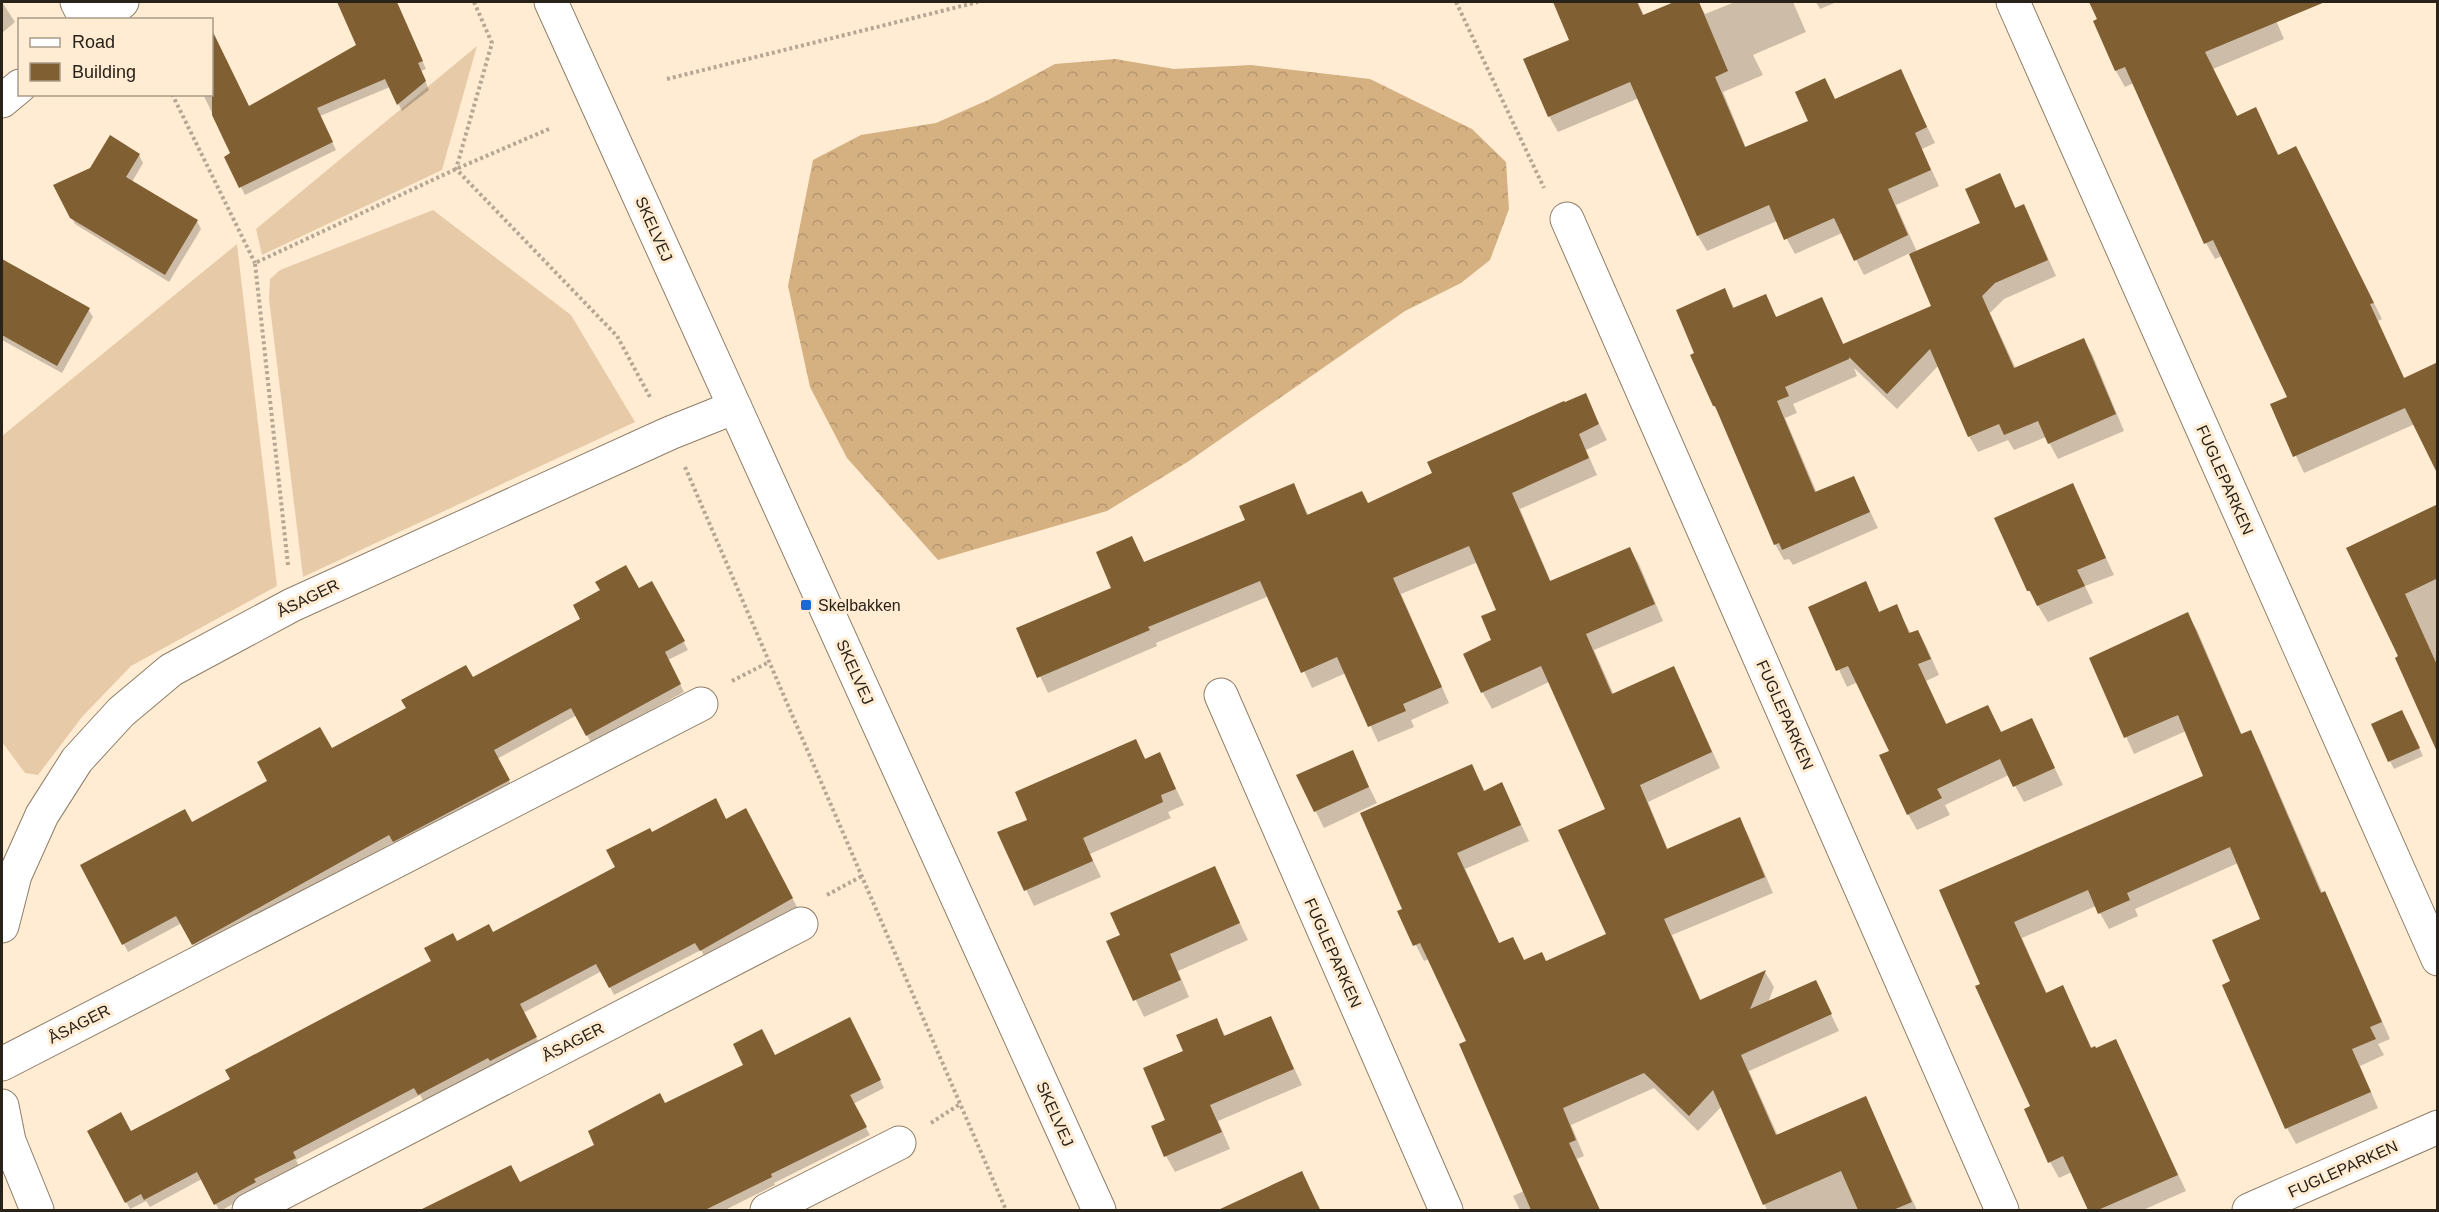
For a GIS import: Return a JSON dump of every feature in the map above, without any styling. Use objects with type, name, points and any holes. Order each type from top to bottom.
[{"type":"street","points":[[77,2],[85,18]]},
{"type":"street","points":[[102,18],[122,2]]},
{"type":"street","name":"SKELVEJ","points":[[551,2],[1099,1210]]},
{"type":"street","name":"FUGLEPARKEN","points":[[2013,2],[2438,958]]},
{"type":"street","points":[[2,101],[18,88]]},
{"type":"street","name":"FUGLEPARKEN","points":[[1567,219],[2002,1210]]},
{"type":"street","name":"ÅSAGER","points":[[2,926],[15,875],[42,816],[78,760],[121,712],[171,670],[292,605],[670,434],[735,407]]},
{"type":"street","name":"FUGLEPARKEN","points":[[1221,694],[1446,1210]]},
{"type":"street","name":"ÅSAGER","points":[[2,1064],[701,704]]},
{"type":"street","name":"ÅSAGER","points":[[249,1210],[801,924]]},
{"type":"street","points":[[2,1106],[9,1141],[36,1210]]},
{"type":"street","name":"FUGLEPARKEN","points":[[2249,1210],[2438,1127]]},
{"type":"street","points":[[767,1210],[899,1143]]},
{"type":"path","points":[[456,169],[492,44],[474,2]]},
{"type":"path","points":[[667,79],[978,2]]},
{"type":"path","points":[[1456,2],[1541,185],[1567,219]]},
{"type":"path","points":[[173,96],[255,263],[292,605]]},
{"type":"path","points":[[255,263],[456,169],[549,129]]},
{"type":"path","points":[[456,169],[617,336],[670,434],[1006,1210]]},
{"type":"shaded area","points":[[477,46],[442,170],[262,255],[256,229]]},
{"type":"shaded area","points":[[433,210],[571,315],[635,422],[303,577],[269,299],[270,279],[280,270]]},
{"type":"shaded area","points":[[237,244],[277,586],[131,666],[82,717],[38,775],[25,773],[2,742],[2,436]]},
{"type":"green space","points":[[1115,59],[1174,69],[1251,65],[1370,79],[1472,129],[1506,162],[1509,209],[1490,260],[1461,283],[1405,311],[1189,461],[1107,511],[938,560],[847,458],[810,387],[788,286],[813,160],[861,135],[936,123],[988,100],[1055,64]]},
{"type":"building","points":[[337,2],[397,2],[423,61],[418,63],[426,81],[397,105],[385,79],[317,108],[333,142],[239,188],[224,157],[230,153],[212,115],[213,32],[249,106],[356,45]]},
{"type":"building","points":[[1553,2],[1637,2],[1643,15],[1674,2],[1699,2],[1728,71],[1715,77],[1745,147],[1808,121],[1795,92],[1825,78],[1835,99],[1901,69],[1927,127],[1915,133],[1931,170],[1888,189],[1908,235],[1854,261],[1834,218],[1784,240],[1769,205],[1697,236],[1630,82],[1548,117],[1523,59],[1569,40]]},
{"type":"building","points":[[2089,2],[2325,2],[2205,52],[2237,116],[2256,107],[2278,155],[2296,146],[2374,303],[2370,304],[2404,378],[2438,362],[2438,475],[2405,408],[2293,457],[2270,404],[2287,397],[2213,240],[2204,244],[2125,67],[2115,71],[2093,21],[2097,19]]},
{"type":"building","points":[[110,135],[140,154],[126,177],[198,220],[165,275],[70,218],[53,185],[90,168]]},
{"type":"building","points":[[2000,173],[2015,208],[2024,204],[2048,260],[1995,283],[1982,296],[2014,368],[2084,338],[2116,414],[2048,444],[2038,421],[2004,435],[1999,424],[1968,437],[1930,349],[1887,394],[1849,357],[1849,359],[1785,387],[1789,396],[1777,401],[1815,492],[1854,476],[1870,512],[1782,550],[1779,543],[1774,545],[1715,406],[1690,355],[1694,353],[1676,310],[1725,288],[1733,308],[1766,294],[1776,317],[1822,297],[1843,344],[1931,306],[1909,254],[1980,223],[1965,189]]},
{"type":"building","points":[[2,259],[90,308],[57,366],[2,335]]},
{"type":"building","points":[[1586,393],[1599,424],[1579,434],[1589,458],[1512,493],[1550,581],[1630,547],[1655,604],[1586,634],[1612,694],[1674,666],[1712,752],[1640,785],[1667,849],[1740,817],[1765,877],[1664,919],[1700,1000],[1766,970],[1750,1009],[1816,980],[1832,1014],[1741,1055],[1776,1135],[1866,1096],[1912,1202],[1893,1210],[1858,1210],[1841,1171],[1763,1205],[1713,1090],[1689,1116],[1644,1073],[1563,1108],[1576,1140],[1569,1143],[1600,1210],[1531,1210],[1459,1044],[1466,1041],[1420,943],[1413,946],[1397,911],[1402,909],[1360,813],[1472,764],[1484,791],[1502,782],[1521,825],[1457,853],[1499,943],[1513,937],[1524,960],[1542,952],[1546,961],[1606,934],[1558,830],[1605,809],[1541,666],[1481,693],[1463,654],[1491,640],[1481,616],[1496,610],[1469,546],[1393,578],[1442,687],[1403,704],[1406,711],[1368,727],[1337,657],[1301,673],[1260,581],[1148,627],[1150,630],[1037,678],[1016,628],[1111,588],[1096,552],[1132,536],[1144,562],[1245,520],[1239,506],[1294,483],[1307,515],[1362,491],[1368,503],[1432,473],[1427,462]]},
{"type":"building","points":[[2073,483],[2106,558],[2077,570],[2085,586],[2037,606],[2030,591],[2027,591],[1994,518]]},
{"type":"building","points":[[2438,504],[2438,578],[2405,594],[2438,667],[2438,754],[2395,658],[2398,656],[2346,548]]},
{"type":"building","points":[[626,565],[639,588],[652,581],[685,641],[665,652],[681,684],[586,736],[571,708],[494,750],[510,780],[393,842],[389,835],[192,945],[176,916],[122,945],[80,865],[185,809],[192,822],[267,781],[257,762],[320,727],[332,748],[406,708],[401,700],[466,665],[473,677],[580,619],[573,605],[600,590],[595,582]]},
{"type":"building","points":[[1866,581],[1879,612],[1897,604],[1909,633],[1918,630],[1931,659],[1918,664],[1946,724],[1988,705],[2001,732],[2032,718],[2055,768],[2013,787],[2000,759],[1937,789],[1942,798],[1907,815],[1879,755],[1889,751],[1848,666],[1836,671],[1808,607]]},
{"type":"building","points":[[2188,612],[2241,734],[2251,730],[2321,893],[2325,891],[2382,1022],[2370,1027],[2376,1039],[2352,1049],[2371,1092],[2285,1129],[2222,985],[2230,981],[2212,940],[2260,919],[2230,847],[2127,893],[2130,900],[2098,914],[2088,890],[2014,922],[2046,993],[2063,985],[2091,1048],[2116,1039],[2178,1175],[2098,1210],[2088,1210],[2063,1156],[2048,1163],[2024,1109],[2030,1106],[1975,986],[1980,984],[1939,890],[2203,776],[2178,715],[2124,738],[2089,658]]},
{"type":"building","points":[[2402,710],[2420,748],[2388,762],[2371,724]]},
{"type":"building","points":[[1136,739],[1145,759],[1160,752],[1176,789],[1161,795],[1163,802],[1083,838],[1093,861],[1024,891],[997,832],[1027,820],[1015,792]]},
{"type":"building","points":[[1353,750],[1369,787],[1314,812],[1296,775]]},
{"type":"building","points":[[716,798],[726,819],[746,808],[793,898],[700,951],[695,943],[609,988],[596,964],[520,1004],[537,1037],[490,1061],[488,1058],[418,1095],[414,1088],[293,1152],[296,1158],[254,1179],[256,1182],[214,1205],[197,1172],[144,1200],[141,1194],[125,1203],[87,1131],[121,1112],[131,1131],[230,1079],[225,1070],[431,961],[424,948],[453,933],[457,941],[489,924],[493,932],[615,867],[606,850],[650,828],[652,832]]},
{"type":"building","points":[[1215,866],[1240,923],[1170,954],[1181,980],[1133,1001],[1106,941],[1120,935],[1110,913]]},
{"type":"building","points":[[1271,1016],[1294,1069],[1210,1105],[1222,1132],[1164,1157],[1151,1126],[1165,1120],[1143,1068],[1183,1051],[1176,1035],[1217,1018],[1224,1036]]},
{"type":"building","points":[[850,1017],[881,1080],[850,1095],[867,1127],[771,1174],[772,1177],[705,1210],[420,1210],[511,1165],[520,1182],[594,1145],[588,1131],[660,1093],[665,1103],[743,1065],[733,1044],[762,1029],[775,1055]]},
{"type":"building","points":[[1302,1171],[1320,1210],[1218,1210]]},
{"type":"place","name":"Skelbakken","points":[[806,605]]}]
